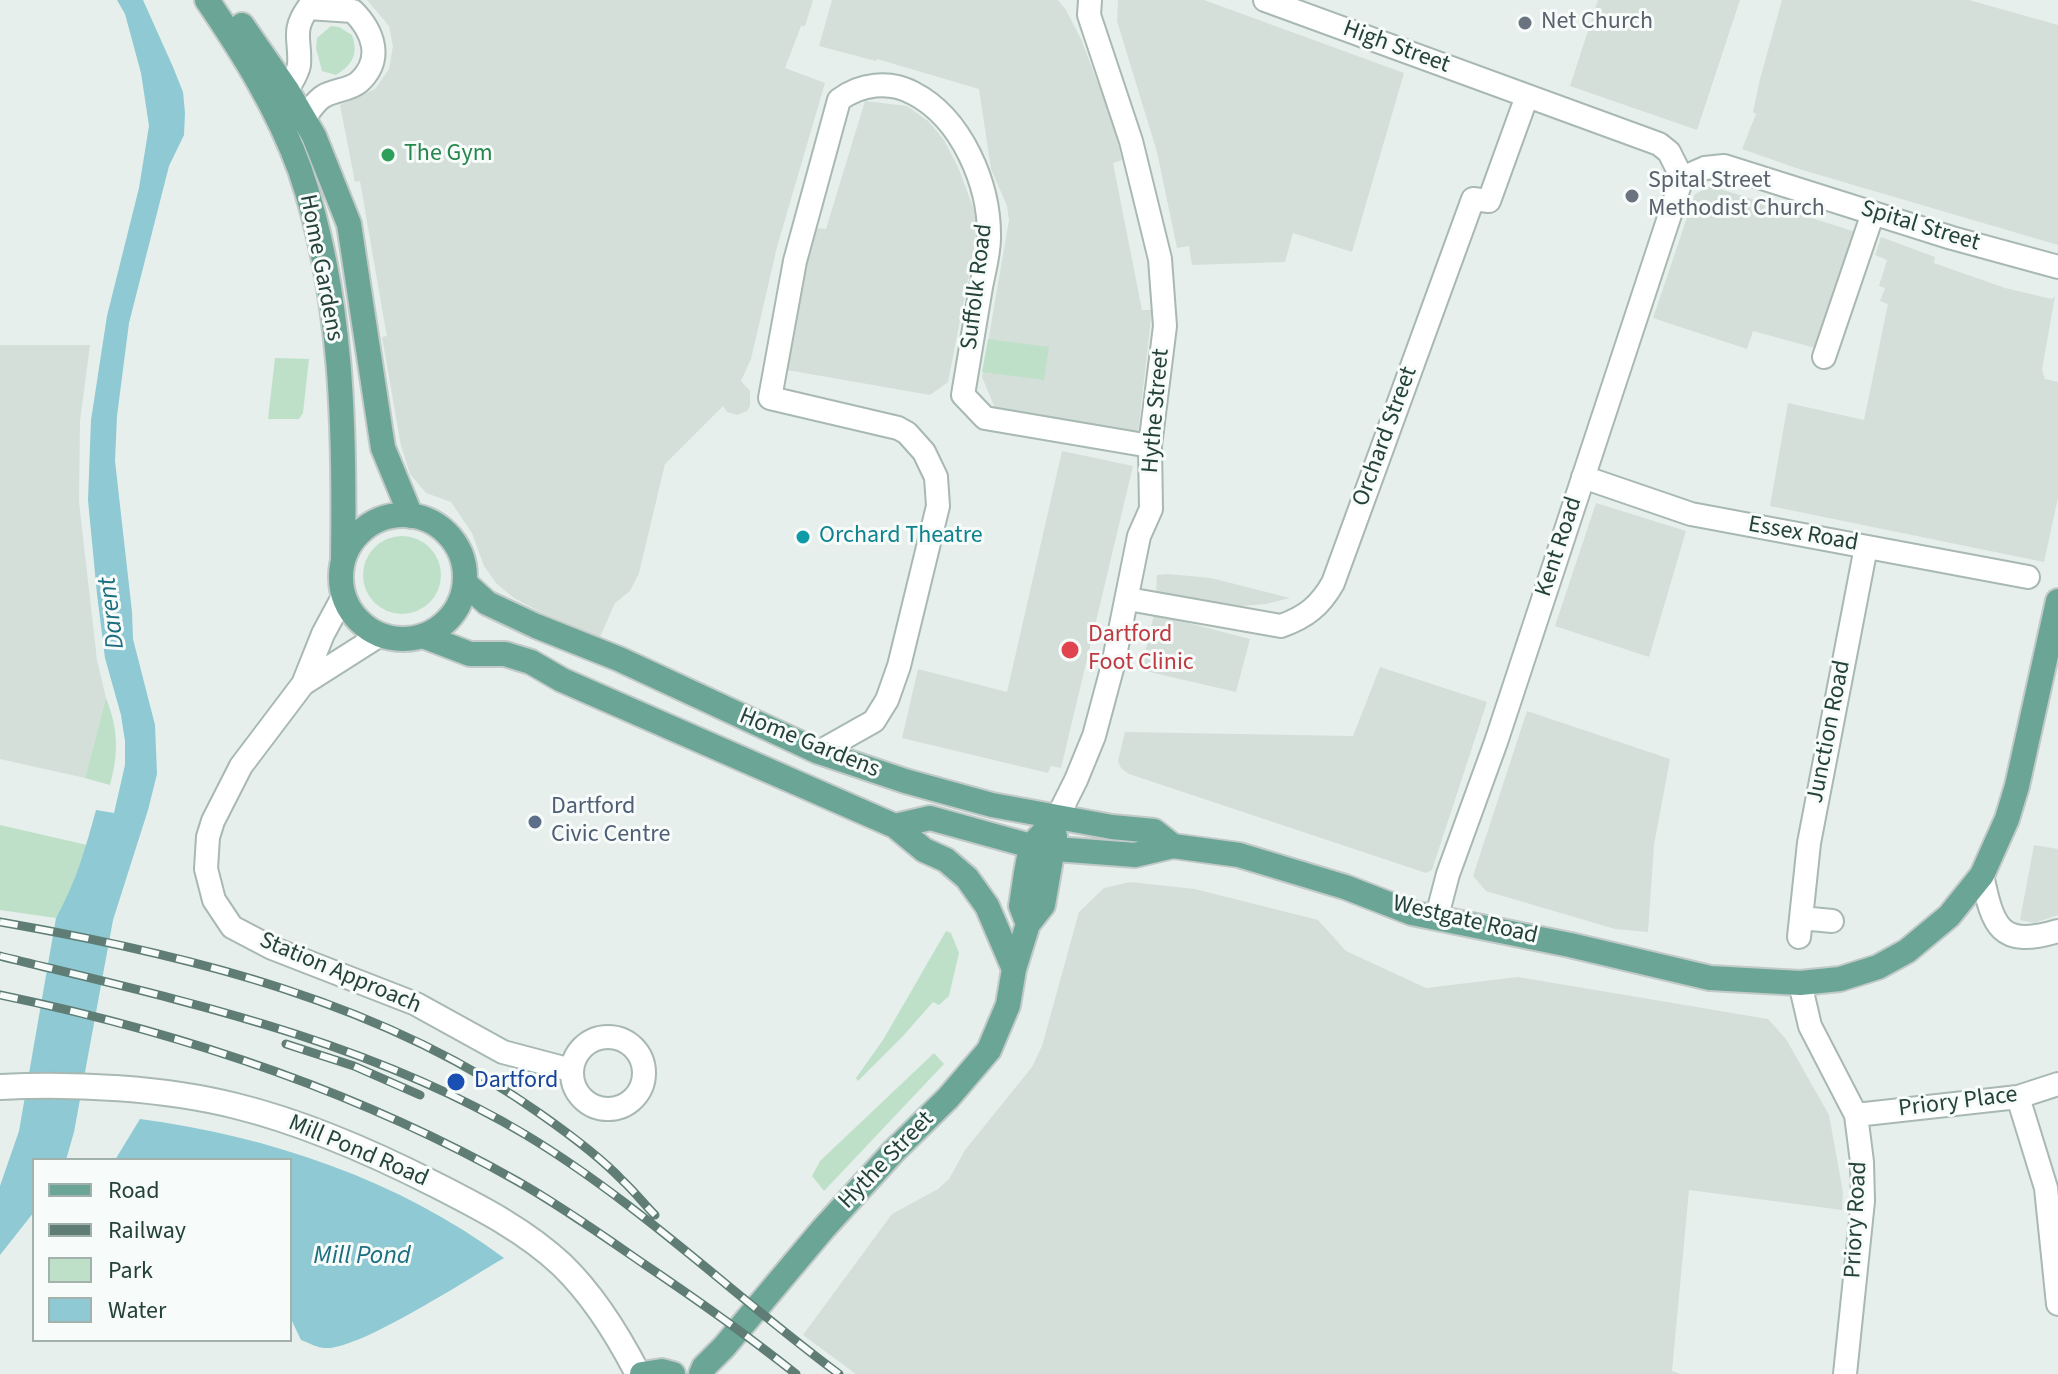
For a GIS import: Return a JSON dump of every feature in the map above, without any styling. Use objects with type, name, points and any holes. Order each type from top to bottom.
[{"type":"main road","name":"Home Gardens","points":[[207,0],[243,54],[277,118],[308,197],[335,318],[345,438],[343,561]]},
{"type":"main road","name":"Home Gardens","points":[[225,0],[287,90],[314,136],[349,224],[383,448],[411,516]]},
{"type":"main road","points":[[303,119],[316,169],[308,197]]},
{"type":"main road","points":[[392,516],[411,516],[430,521],[449,535],[461,554],[465,583],[462,596],[452,615],[423,636],[400,639],[380,635],[362,623],[344,595],[341,579],[343,561],[358,534],[374,522],[392,516]]},
{"type":"main road","name":"Home Gardens","points":[[465,583],[487,603],[619,659],[819,752],[905,781],[992,805],[1057,818],[1154,831],[1173,846]]},
{"type":"main road","name":"Westgate Road","points":[[1043,847],[1135,855],[1173,846],[1239,855],[1345,887],[1412,913],[1710,978],[1800,983],[1840,979],[1878,967],[1907,951],[1932,932],[1967,896],[1982,875],[2014,797],[2058,601]]},
{"type":"main road","name":"Home Gardens","points":[[423,636],[470,654],[505,654],[531,662],[562,680],[895,826],[924,850],[946,860],[967,878],[987,906],[1014,969]]},
{"type":"main road","points":[[895,826],[930,818],[1043,847]]},
{"type":"main road","name":"Hythe Street","points":[[701,1374],[823,1229],[894,1151],[948,1098],[989,1050],[1008,1005],[1014,969],[1028,924],[1021,906],[1057,818]]},
{"type":"main road","points":[[640,1374],[662,1371],[673,1374]]},
{"type":"street","name":"Hythe Street","points":[[1057,818],[1094,736],[1128,599],[1139,536],[1151,509],[1150,446],[1165,326],[1160,259],[1131,141],[1089,15],[1090,0]]},
{"type":"street","name":"High Street","points":[[1265,0],[1527,96]]},
{"type":"street","points":[[287,90],[299,67],[296,33],[305,4],[353,11],[367,25],[374,46],[370,67],[358,83],[322,96],[303,119]]},
{"type":"street","name":"Suffolk Road","points":[[819,752],[874,721],[887,700],[899,666],[938,506],[936,477],[924,452],[907,433],[898,428],[770,398],[795,261],[839,100],[852,90],[874,85],[905,88],[939,110],[961,140],[977,174],[988,211],[989,240],[963,395],[972,407],[985,418],[1150,446]]},
{"type":"street","points":[[1527,96],[1659,144],[1669,152],[1682,178]]},
{"type":"street","name":"Orchard Street","points":[[1128,599],[1281,626],[1304,618],[1323,600],[1333,583],[1473,199],[1489,201],[1527,96]]},
{"type":"street","name":"Spital Street","points":[[1682,178],[1705,168],[1724,166],[1952,238],[2058,267]]},
{"type":"street","name":"Kent Road","points":[[1437,916],[1448,874],[1484,778],[1682,178]]},
{"type":"street","points":[[1824,357],[1873,213]]},
{"type":"street","name":"Essex Road","points":[[1583,477],[1691,514],[2028,577]]},
{"type":"street","name":"Junction Road","points":[[1832,921],[1800,928],[1809,843],[1866,547]]},
{"type":"street","name":"Station Approach","points":[[344,595],[323,634],[303,684],[241,766],[213,821],[206,869],[208,885],[221,914],[232,927],[272,948],[416,1004],[503,1052],[571,1070]]},
{"type":"street","name":"Station Approach","points":[[303,684],[380,635]]},
{"type":"street","points":[[1982,875],[1989,909],[2007,933],[2028,939],[2058,931]]},
{"type":"street","name":"Priory Road","points":[[1800,983],[1810,1026],[1856,1115],[1862,1162],[1863,1201],[1845,1374]]},
{"type":"street","name":"Priory Place","points":[[1856,1115],[2018,1097],[2058,1084]]},
{"type":"street","name":"Mill Pond Road","points":[[0,1087],[162,1093],[237,1106],[310,1129],[404,1169],[494,1214],[563,1266],[617,1332],[640,1374]]},
{"type":"street","points":[[2018,1097],[2046,1188],[2058,1304]]},
{"type":"shaded area","points":[[367,0],[813,0],[805,26],[801,26],[785,68],[825,83],[777,247],[751,359],[741,381],[750,391],[750,406],[747,411],[737,415],[727,412],[723,406],[665,464],[639,573],[630,591],[615,603],[600,637],[544,614],[514,598],[496,583],[484,566],[472,533],[451,502],[426,493],[410,474],[401,446],[382,337],[387,336],[360,181],[355,182],[340,105],[375,89],[389,69],[393,46],[389,26]]},
{"type":"shaded area","points":[[832,0],[1058,0],[1066,10],[1081,39],[1112,120],[1122,160],[1113,163],[1142,310],[1152,310],[1138,433],[995,408],[982,377],[1009,220],[1007,206],[991,169],[979,89],[877,59],[819,46]]},
{"type":"shaded area","points":[[1118,0],[1204,0],[1404,73],[1352,252],[1293,233],[1285,262],[1192,265],[1189,246],[1177,248],[1157,152],[1117,21]]},
{"type":"shaded area","points":[[1598,0],[1740,0],[1697,130],[1570,86]]},
{"type":"shaded area","points":[[1782,0],[1969,0],[2058,25],[2058,245],[1799,169],[1742,149],[1756,114],[1753,112],[1760,79]]},
{"type":"shaded area","points":[[865,101],[907,106],[928,121],[944,140],[973,207],[977,226],[975,243],[948,382],[930,395],[787,370],[814,228],[826,229]]},
{"type":"shaded area","points":[[1711,186],[1859,233],[1815,348],[1753,331],[1747,349],[1653,318],[1695,194]]},
{"type":"shaded area","points":[[1881,237],[1935,257],[1934,263],[2005,288],[2052,299],[2055,296],[2042,370],[2045,379],[2058,382],[2058,498],[2044,562],[1770,506],[1788,403],[1864,420],[1888,304],[1880,301],[1885,288],[1879,286],[1887,260],[1875,255]]},
{"type":"shaded area","points":[[0,345],[90,345],[80,421],[79,502],[97,660],[106,698],[85,778],[0,759]]},
{"type":"shaded area","points":[[1062,451],[1133,466],[1061,768],[1051,766],[1048,773],[902,738],[918,669],[1007,692]]},
{"type":"shaded area","points":[[1596,503],[1686,531],[1649,657],[1555,626]]},
{"type":"shaded area","points":[[1157,575],[1211,578],[1290,598],[1241,606],[1156,594]]},
{"type":"shaded area","points":[[1154,614],[1250,639],[1236,692],[1141,670]]},
{"type":"shaded area","points":[[1380,667],[1487,702],[1432,870],[1426,873],[1129,774],[1118,761],[1125,732],[1353,736]]},
{"type":"shaded area","points":[[1527,711],[1670,759],[1654,845],[1648,932],[1615,929],[1486,891],[1473,876]]},
{"type":"shaded area","points":[[2034,845],[2058,849],[2058,915],[2034,923],[2020,920]]},
{"type":"shaded area","points":[[1130,882],[1195,889],[1318,920],[1346,951],[1426,988],[1518,977],[1768,1019],[1786,1039],[1829,1115],[1843,1192],[1842,1210],[1689,1190],[1672,1371],[1680,1374],[856,1374],[803,1335],[892,1214],[938,1189],[949,1179],[965,1150],[1032,1067],[1042,1046],[1079,912],[1104,888]]},
{"type":"green space","points":[[331,26],[352,35],[355,48],[350,63],[336,75],[322,71],[316,48],[317,38]]},
{"type":"green space","points":[[988,339],[1049,347],[1044,380],[982,372]]},
{"type":"green space","points":[[275,358],[309,359],[303,413],[299,419],[268,419]]},
{"type":"green space","points":[[394,536],[410,536],[424,542],[435,553],[441,575],[435,597],[424,608],[410,614],[394,614],[380,608],[369,597],[363,583],[363,567],[369,553],[380,542]]},
{"type":"green space","points":[[106,698],[116,741],[110,785],[85,778]]},
{"type":"green space","points":[[0,825],[87,845],[56,918],[0,910]]},
{"type":"green space","points":[[946,931],[951,933],[959,953],[949,996],[939,1005],[933,1002],[858,1081],[856,1078],[883,1040]]},
{"type":"green space","points":[[934,1053],[944,1064],[824,1191],[812,1176],[820,1161]]},
{"type":"water","name":"Darent","points":[[117,0],[143,0],[183,92],[185,113],[184,135],[169,166],[129,323],[117,416],[115,461],[133,639],[155,725],[157,774],[113,920],[67,1158],[32,1158],[32,1215],[0,1255],[0,1186],[19,1131],[56,918],[74,879],[96,810],[114,813],[125,765],[121,715],[105,658],[88,500],[91,420],[107,316],[139,188],[149,126],[141,73],[125,14]]},
{"type":"water","name":"Mill Pond","points":[[140,1119],[237,1137],[284,1150],[377,1184],[464,1230],[504,1258],[362,1338],[341,1346],[325,1348],[313,1345],[301,1340],[292,1321],[292,1158],[116,1158]]},
{"type":"railway","points":[[0,922],[142,950],[283,988],[417,1042],[481,1076],[563,1130],[613,1171],[655,1215]]},
{"type":"railway","points":[[0,956],[270,1026],[401,1073],[465,1102],[526,1135],[608,1190],[839,1374]]},
{"type":"railway","points":[[0,995],[200,1046],[330,1092],[394,1119],[550,1200],[721,1318],[796,1374]]},
{"type":"railway","points":[[286,1044],[354,1066],[420,1095]]},
{"type":"place","name":"Net Church","points":[[1525,23]]},
{"type":"place","name":"The Gym","points":[[388,155]]},
{"type":"place","name":"Spital Street Methodist Church","points":[[1632,196]]},
{"type":"place","name":"Orchard Theatre","points":[[803,537]]},
{"type":"place","name":"Dartford Foot Clinic","points":[[1070,650]]},
{"type":"place","name":"Dartford Civic Centre","points":[[535,822]]},
{"type":"place","name":"Dartford","points":[[456,1082]]}]
